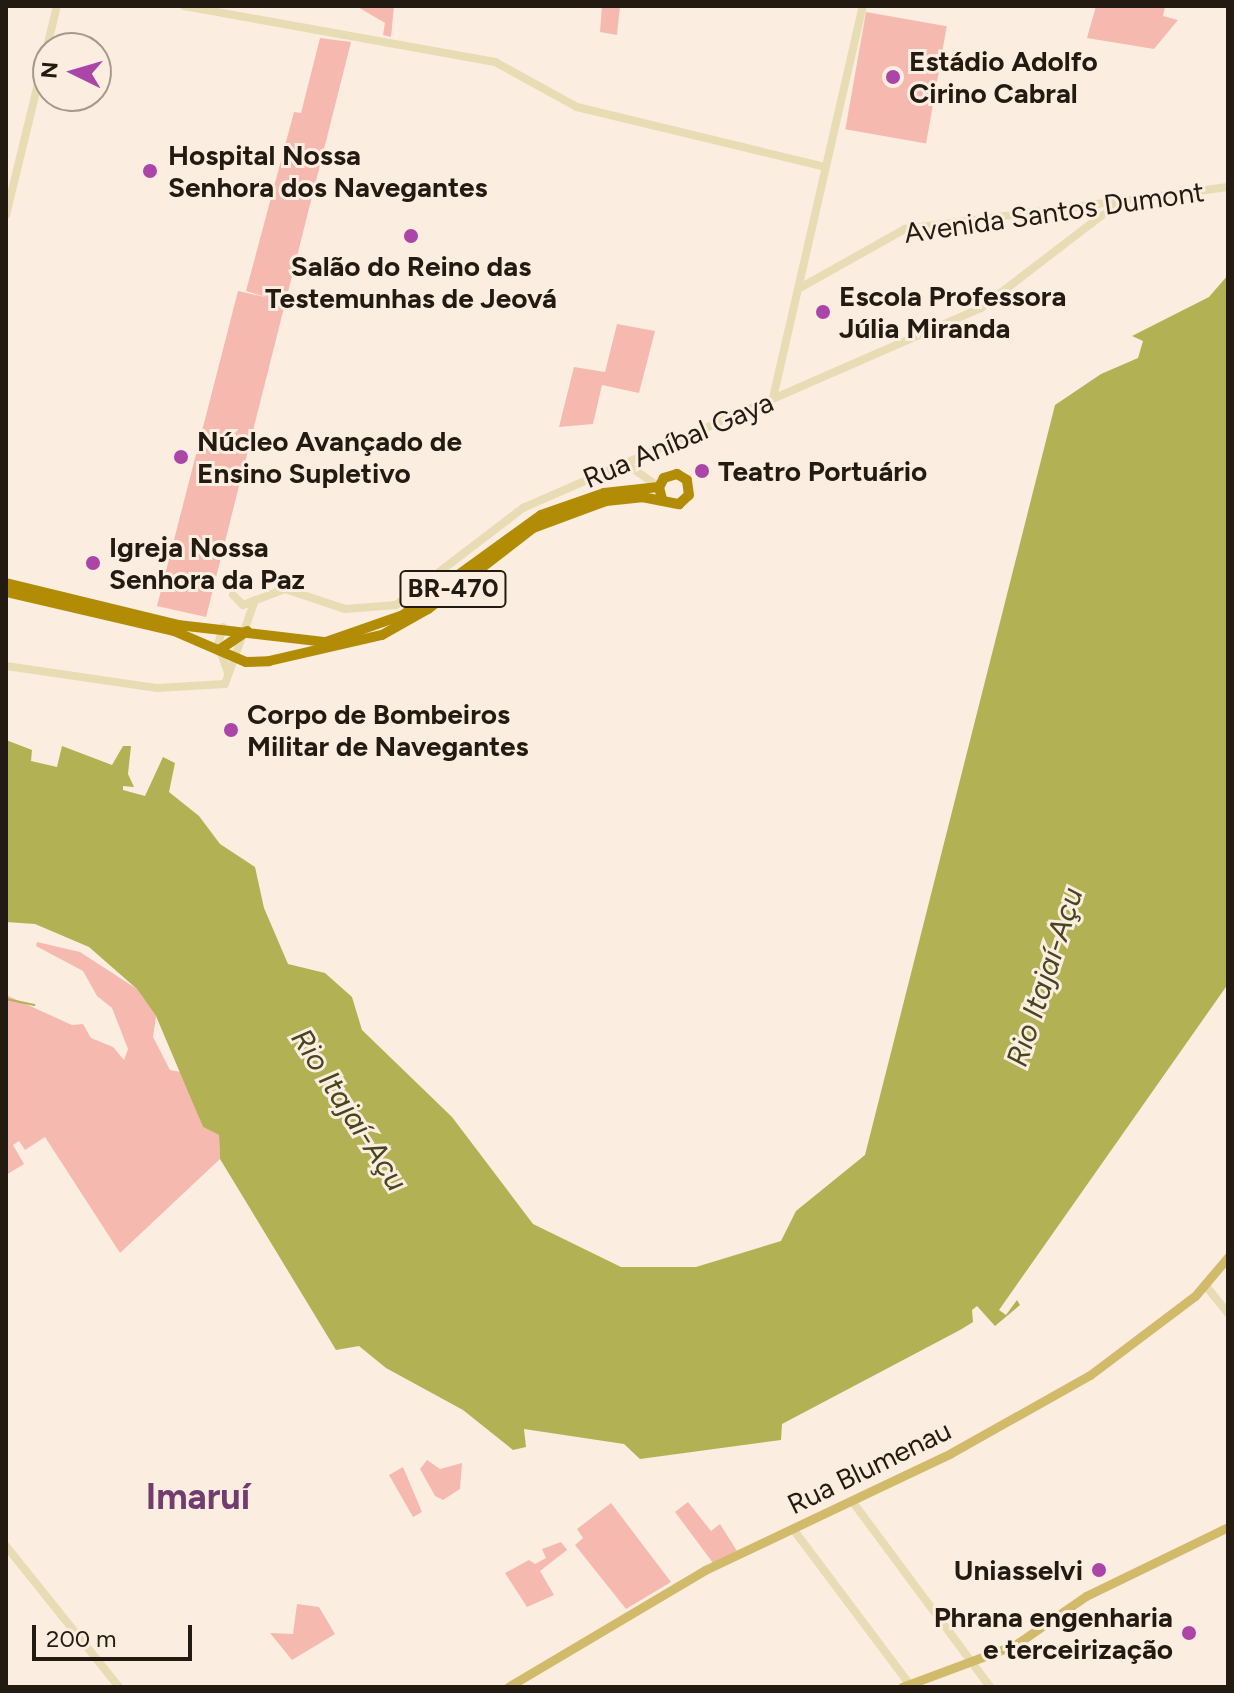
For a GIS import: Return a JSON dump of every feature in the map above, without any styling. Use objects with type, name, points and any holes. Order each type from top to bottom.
[{"type":"highway","points":[[673,474],[684,477],[690,487],[679,504],[662,499],[659,487],[673,474]]},
{"type":"highway","name":"BR-470","points":[[6,583],[178,625],[223,627],[316,643],[377,628],[416,607],[541,515],[604,493],[659,487]]},
{"type":"highway","name":"BR-470","points":[[6,592],[174,631],[236,659],[285,658],[382,635],[428,609],[516,539],[555,517],[606,501],[662,499]]},
{"type":"highway","points":[[219,650],[247,631]]},
{"type":"main road","points":[[6,215],[57,6]]},
{"type":"main road","points":[[184,6],[495,62],[577,107],[825,167]]},
{"type":"main road","points":[[773,398],[863,6]]},
{"type":"main road","name":"Avenida Santos Dumont","points":[[798,289],[905,229],[1125,203],[1228,187]]},
{"type":"main road","name":"Rua Aníbal Gaya","points":[[256,599],[285,589],[345,609],[388,608],[417,592],[515,513],[981,308],[1086,227],[1125,203]]},
{"type":"main road","points":[[1082,207],[1086,227]]},
{"type":"main road","points":[[625,463],[659,487]]},
{"type":"main road","points":[[233,595],[243,605],[256,599]]},
{"type":"main road","points":[[6,666],[157,688],[225,684],[247,631],[256,599]]},
{"type":"main road","points":[[223,627],[219,650],[228,673]]},
{"type":"main road","name":"Rua Blumenau","points":[[508,1687],[685,1582],[951,1453],[1100,1369],[1206,1286],[1228,1257]]},
{"type":"main road","points":[[1206,1286],[1228,1313]]},
{"type":"main road","points":[[852,1501],[990,1687]]},
{"type":"main road","points":[[793,1529],[908,1686],[1015,1645],[1086,1596],[1228,1527]]},
{"type":"main road","points":[[6,1546],[119,1687]]},
{"type":"shaded area","points":[[356,6],[394,6],[391,37],[383,35],[385,23]]},
{"type":"shaded area","points":[[602,6],[620,6],[617,35],[600,32]]},
{"type":"shaded area","points":[[1096,6],[1165,6],[1163,16],[1178,20],[1154,49],[1087,38]]},
{"type":"shaded area","name":"Estádio Adolfo Cirino Cabral","points":[[866,12],[947,26],[926,143],[845,129]]},
{"type":"shaded area","points":[[320,38],[351,42],[206,617],[157,606],[238,291],[269,298],[246,291],[294,112],[301,113]]},
{"type":"shaded area","points":[[617,324],[655,331],[639,393],[602,385],[593,424],[559,427],[574,367],[605,372]]},
{"type":"shaded area","points":[[37,942],[80,952],[137,989],[156,1016],[153,1037],[170,1070],[181,1072],[203,1127],[219,1135],[220,1159],[120,1253],[45,1137],[25,1150],[19,1141],[13,1145],[24,1164],[6,1175],[6,995],[72,1025],[83,1024],[91,1038],[113,1047],[124,1060],[128,1049],[112,1008],[97,996],[83,971],[36,946]]},
{"type":"shaded area","points":[[427,1460],[440,1469],[462,1463],[460,1489],[443,1500],[435,1496],[420,1469]]},
{"type":"shaded area","points":[[403,1467],[422,1512],[413,1517],[389,1475]]},
{"type":"shaded area","points":[[688,1502],[711,1531],[720,1524],[737,1551],[713,1563],[675,1512]]},
{"type":"shaded area","points":[[611,1503],[671,1582],[626,1609],[575,1545],[583,1538],[577,1529]]},
{"type":"shaded area","points":[[561,1542],[567,1550],[540,1571],[554,1595],[527,1607],[505,1573],[529,1560],[535,1564],[546,1558],[542,1549]]},
{"type":"shaded area","points":[[297,1604],[319,1607],[335,1634],[292,1660],[270,1633],[293,1634]]},
{"type":"water","name":"Rio Itajaí-Açu","points":[[1228,275],[1228,984],[999,1310],[1006,1315],[1017,1300],[1020,1305],[995,1326],[977,1306],[972,1310],[973,1322],[960,1330],[782,1424],[781,1440],[640,1459],[624,1444],[524,1429],[526,1447],[513,1450],[463,1410],[386,1368],[359,1346],[336,1350],[220,1159],[219,1135],[203,1127],[156,1016],[137,989],[89,947],[35,924],[6,922],[6,740],[32,750],[31,761],[57,767],[62,746],[112,765],[123,746],[131,746],[128,774],[134,787],[123,786],[123,790],[145,796],[163,757],[175,763],[169,792],[199,816],[220,844],[255,867],[264,908],[288,964],[325,973],[352,997],[362,1030],[452,1117],[533,1224],[621,1267],[696,1267],[781,1241],[796,1211],[865,1155],[1055,405],[1101,374],[1138,358],[1143,341],[1132,336],[1209,297]]},
{"type":"waterway","points":[[6,999],[34,1005]]},
{"type":"place","name":"Estádio Adolfo Cirino Cabral","points":[[893,77]]},
{"type":"place","name":"Hospital Nossa Senhora dos Navegantes","points":[[150,171]]},
{"type":"place","name":"Salão do Reino das Testemunhas de Jeová","points":[[411,236]]},
{"type":"place","name":"Escola Professora Júlia Miranda","points":[[823,312]]},
{"type":"place","name":"Núcleo Avançado de Ensino Supletivo","points":[[181,457]]},
{"type":"place","name":"Teatro Portuário","points":[[702,471]]},
{"type":"place","name":"Igreja Nossa Senhora da Paz","points":[[93,563]]},
{"type":"place","name":"Corpo de Bombeiros Militar de Navegantes","points":[[231,730]]},
{"type":"place","name":"Uniasselvi","points":[[1099,1570]]},
{"type":"place","name":"Phrana engenharia e terceirização","points":[[1189,1633]]},
{"type":"district","name":"Imaruí","points":[[198,1497]]}]
